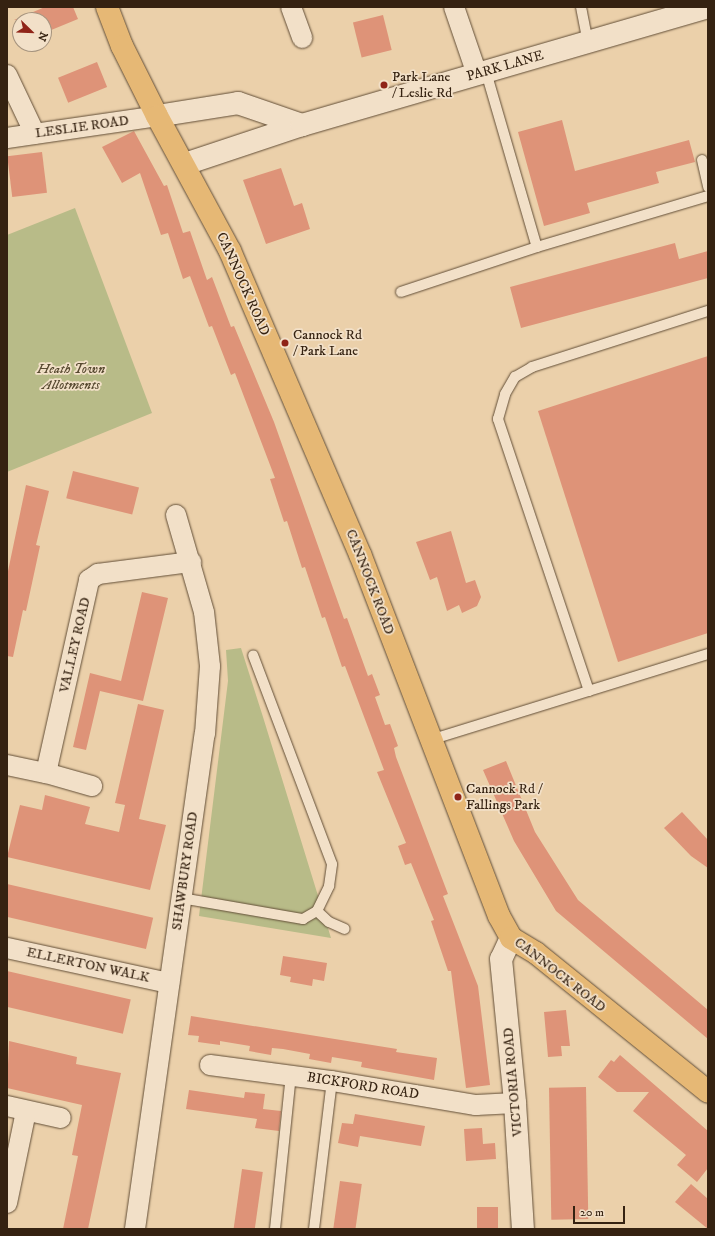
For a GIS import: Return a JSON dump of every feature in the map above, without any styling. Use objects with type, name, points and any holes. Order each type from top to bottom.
[{"type":"highway","name":"CANNOCK ROAD","points":[[107,7],[122,46],[157,116],[185,164],[230,251],[360,554],[430,740],[499,916],[511,938],[536,954],[708,1092]]},
{"type":"street","points":[[291,7],[302,38]]},
{"type":"street","points":[[454,7],[481,73]]},
{"type":"street","name":"PARK LANE","points":[[185,164],[302,125],[708,7]]},
{"type":"street","points":[[7,75],[35,134]]},
{"type":"street","points":[[157,116],[238,103],[302,125]]},
{"type":"street","name":"LESLIE ROAD","points":[[7,138],[157,116]]},
{"type":"street","name":"SHAWBURY ROAD","points":[[135,1229],[205,734],[210,666],[204,612],[191,562],[176,515]]},
{"type":"street","name":"VALLEY ROAD","points":[[46,773],[89,580],[98,574],[191,562]]},
{"type":"street","points":[[7,765],[46,773],[92,786]]},
{"type":"street","name":"VICTORIA ROAD","points":[[511,938],[501,959],[515,1103],[522,1229]]},
{"type":"street","name":"ELLERTON WALK","points":[[7,948],[169,983]]},
{"type":"street","name":"BICKFORD ROAD","points":[[210,1065],[332,1080],[476,1105],[515,1103]]},
{"type":"street","points":[[7,1106],[61,1118]]},
{"type":"street","points":[[7,1203],[26,1111]]},
{"type":"lane","points":[[581,7],[588,42]]},
{"type":"lane","points":[[481,73],[537,247]]},
{"type":"lane","points":[[702,160],[708,187]]},
{"type":"lane","points":[[401,292],[537,247],[708,196]]},
{"type":"lane","points":[[589,691],[498,418],[504,394],[515,378],[532,366],[708,311]]},
{"type":"lane","points":[[430,740],[708,654]]},
{"type":"lane","points":[[181,898],[303,918],[317,911],[330,886],[332,864],[253,655]]},
{"type":"lane","points":[[317,911],[329,922],[345,929]]},
{"type":"lane","points":[[275,1229],[291,1075]]},
{"type":"lane","points":[[314,1229],[332,1080]]},
{"type":"green space","name":"Heath Town Allotments","points":[[75,208],[152,413],[7,472],[7,235]]},
{"type":"green space","points":[[241,648],[331,938],[199,916],[228,681],[226,650]]},
{"type":"building","points":[[45,7],[73,7],[78,19],[52,30],[52,12],[33,12]]},
{"type":"building","points":[[383,15],[392,50],[362,57],[353,22]]},
{"type":"building","points":[[97,62],[107,87],[68,103],[58,78]]},
{"type":"building","points":[[562,120],[575,171],[689,140],[695,162],[656,172],[659,183],[587,203],[590,213],[544,226],[518,132]]},
{"type":"building","points":[[134,131],[164,186],[167,185],[183,233],[190,231],[207,280],[212,277],[231,327],[234,326],[274,422],[344,619],[347,618],[368,676],[372,674],[380,695],[375,697],[385,725],[390,724],[398,746],[394,748],[396,757],[448,894],[443,896],[478,986],[490,1085],[466,1088],[451,971],[448,971],[431,921],[434,920],[411,863],[405,865],[398,846],[406,843],[377,772],[384,770],[345,666],[342,667],[325,617],[322,618],[305,567],[302,568],[287,521],[284,522],[270,479],[275,478],[235,373],[231,375],[212,326],[209,327],[190,276],[183,279],[168,233],[161,235],[140,173],[122,183],[102,147]]},
{"type":"building","points":[[42,152],[47,193],[12,197],[7,156]]},
{"type":"building","points":[[281,168],[294,206],[302,203],[310,229],[266,244],[243,180]]},
{"type":"building","points":[[675,243],[679,259],[708,251],[708,278],[521,328],[510,287]]},
{"type":"building","points":[[708,356],[708,633],[618,662],[538,411]]},
{"type":"building","points":[[73,471],[139,487],[132,515],[66,498]]},
{"type":"building","points":[[26,485],[49,491],[36,545],[40,546],[26,611],[23,610],[13,657],[7,656],[7,576]]},
{"type":"building","points":[[451,531],[466,583],[475,580],[481,597],[477,606],[462,613],[459,605],[447,611],[437,577],[430,580],[416,542]]},
{"type":"building","points":[[142,592],[168,598],[143,701],[100,691],[86,750],[73,747],[90,673],[121,681]]},
{"type":"building","points":[[138,704],[164,710],[139,819],[166,825],[150,890],[7,857],[20,805],[42,810],[45,795],[90,807],[85,824],[119,832],[125,805],[115,803]]},
{"type":"building","points":[[506,761],[535,832],[578,900],[708,1010],[708,1039],[556,911],[514,841],[483,770]]},
{"type":"building","points":[[682,812],[708,840],[708,868],[691,856],[664,828]]},
{"type":"building","points":[[7,884],[153,918],[146,949],[7,917]]},
{"type":"building","points":[[283,956],[327,963],[324,981],[313,979],[312,986],[290,982],[291,977],[280,975]]},
{"type":"building","points":[[7,971],[131,1000],[123,1034],[7,1007]]},
{"type":"building","points":[[566,1010],[570,1046],[561,1046],[562,1056],[548,1057],[544,1012]]},
{"type":"building","points":[[191,1016],[397,1049],[396,1052],[437,1058],[434,1080],[361,1067],[362,1062],[332,1057],[331,1063],[309,1059],[310,1054],[283,1049],[272,1048],[271,1055],[249,1051],[250,1046],[220,1041],[220,1045],[198,1042],[199,1036],[188,1035]]},
{"type":"building","points":[[9,1041],[77,1057],[76,1064],[121,1073],[88,1229],[63,1229],[78,1156],[72,1155],[82,1105],[7,1088]]},
{"type":"building","points":[[620,1055],[708,1131],[708,1168],[697,1182],[677,1165],[686,1155],[633,1111],[649,1092],[617,1092],[598,1077],[611,1060],[614,1062]]},
{"type":"building","points":[[586,1087],[588,1219],[551,1220],[549,1088]]},
{"type":"building","points":[[189,1090],[244,1098],[245,1092],[265,1094],[263,1109],[281,1111],[279,1131],[255,1128],[257,1119],[186,1109]]},
{"type":"building","points":[[355,1114],[425,1126],[421,1146],[360,1136],[358,1147],[338,1143],[342,1123],[353,1124]]},
{"type":"building","points":[[482,1128],[483,1144],[495,1143],[496,1159],[466,1161],[464,1129]]},
{"type":"building","points":[[242,1169],[263,1172],[255,1229],[234,1229]]},
{"type":"building","points":[[340,1181],[362,1184],[355,1229],[333,1229]]},
{"type":"building","points":[[691,1184],[708,1199],[708,1229],[675,1202]]},
{"type":"building","points":[[477,1207],[498,1207],[498,1229],[477,1229]]},
{"type":"place","name":"Park Lane / Leslie Rd","points":[[384,85]]},
{"type":"place","name":"Cannock Rd / Park Lane","points":[[285,343]]},
{"type":"place","name":"Cannock Rd / Fallings Park","points":[[458,797]]}]
